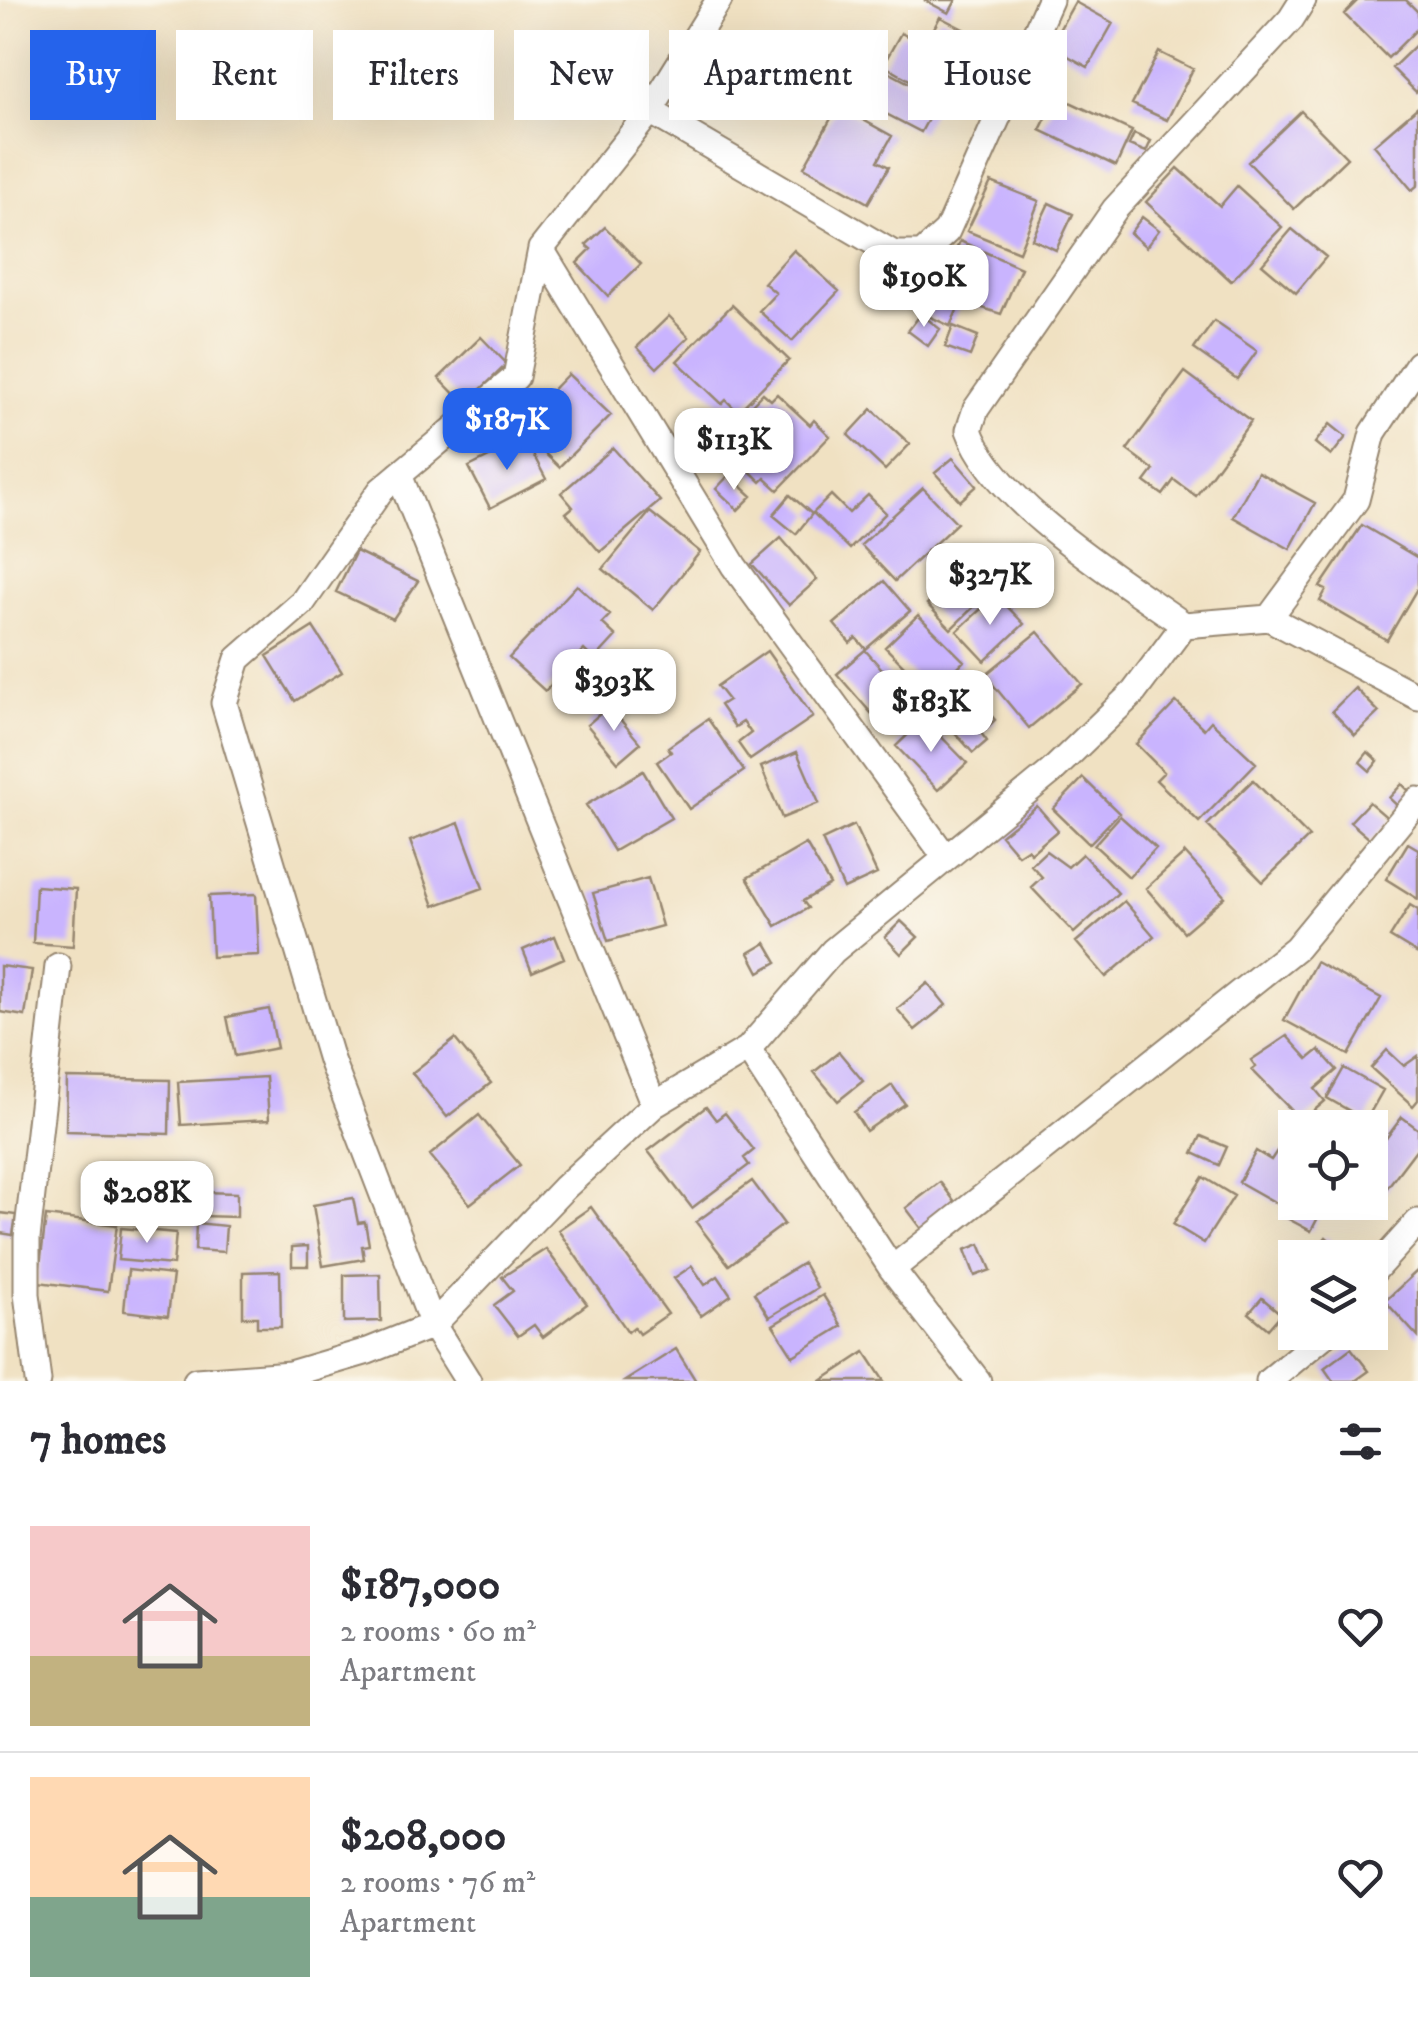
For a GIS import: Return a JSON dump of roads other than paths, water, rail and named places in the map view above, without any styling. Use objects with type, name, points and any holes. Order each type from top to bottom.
[{"type":"street","points":[[468,1381],[433,1324],[330,1060],[224,703],[238,659],[302,603],[381,490],[516,377],[542,249],[650,111],[720,0]]},
{"type":"street","points":[[650,111],[894,254],[922,254],[947,231],[1050,0]]},
{"type":"street","points":[[1303,0],[1291,19],[1115,209],[976,409],[968,430],[977,452],[1051,529],[1184,626],[1269,618],[1418,697]]},
{"type":"street","points":[[542,249],[734,566],[944,856]]},
{"type":"street","points":[[1269,618],[1356,500],[1373,433],[1418,364]]},
{"type":"street","points":[[399,475],[654,1104]]},
{"type":"street","points":[[196,1381],[290,1374],[368,1351],[433,1324],[564,1188],[654,1104],[748,1048],[832,951],[1065,759],[1134,692],[1184,626]]},
{"type":"street","points":[[892,1270],[1296,948],[1418,800]]},
{"type":"street","points":[[38,1381],[27,1294],[27,1238],[58,966]]},
{"type":"street","points":[[748,1048],[892,1270],[978,1381]]},
{"type":"street","points":[[1388,1255],[1418,1222]]},
{"type":"street","points":[[1269,1381],[1308,1350]]}]
